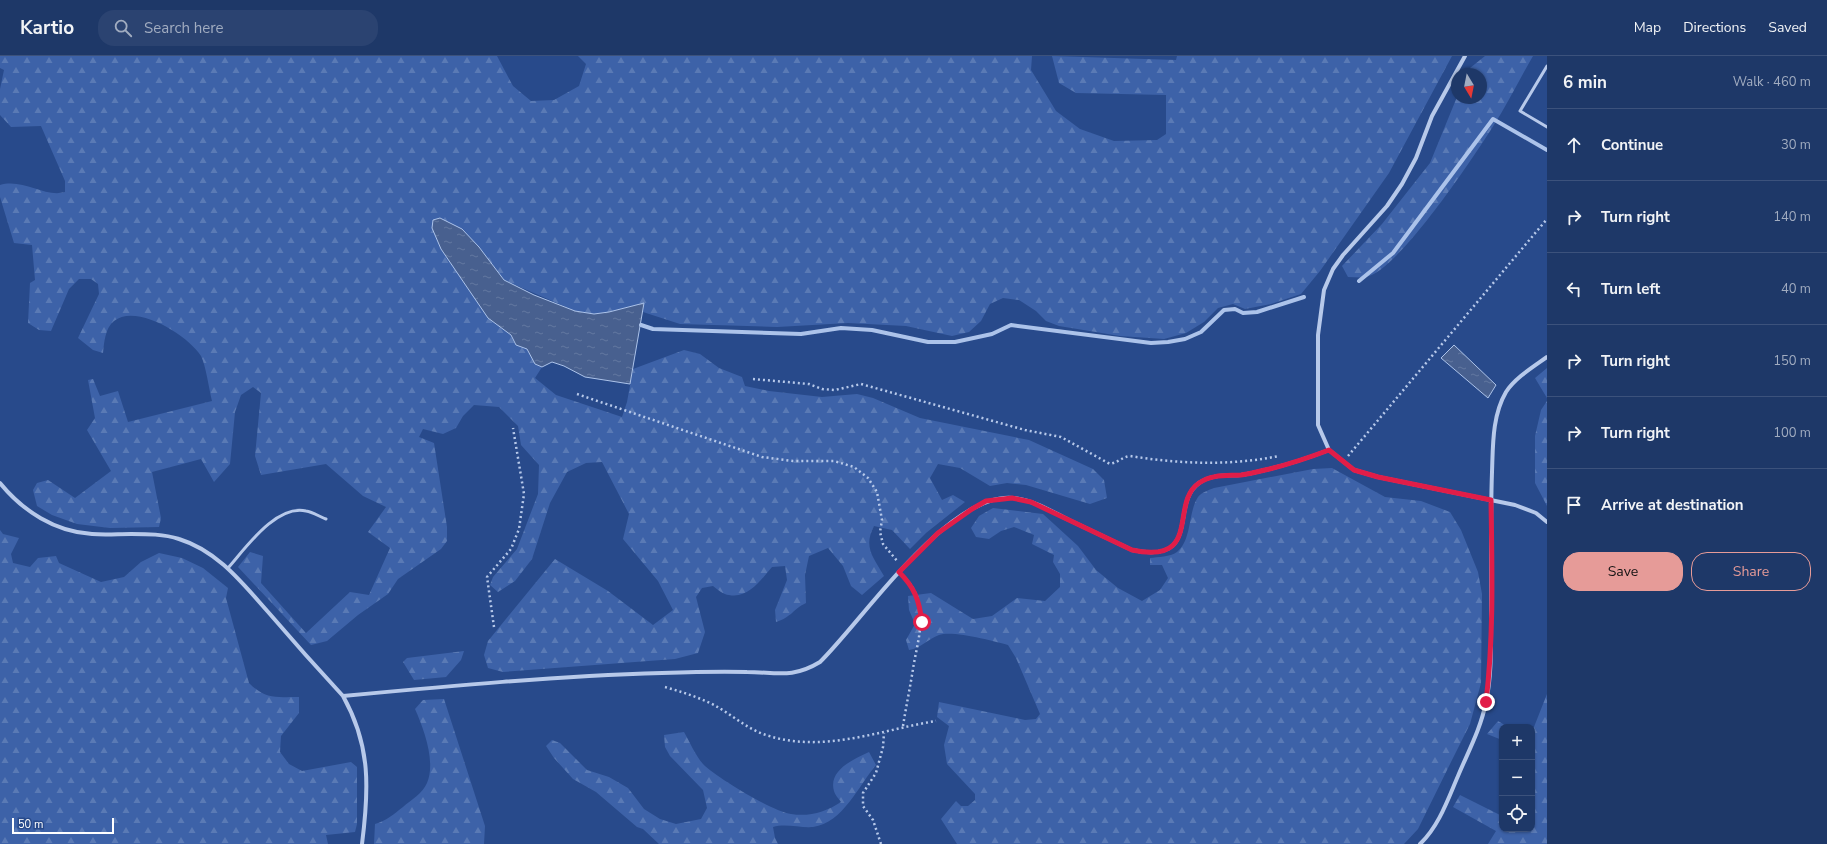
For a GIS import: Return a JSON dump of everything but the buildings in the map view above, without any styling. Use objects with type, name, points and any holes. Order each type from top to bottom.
[{"type":"street","points":[[1465,56],[1432,116],[1416,158],[1402,184],[1387,206],[1343,255],[1333,269],[1324,290],[1318,335],[1318,424],[1329,450],[1354,470],[1378,477],[1491,500],[1536,513],[1547,522]]},
{"type":"street","points":[[1420,844],[1429,836],[1440,817],[1481,722],[1486,702],[1491,654],[1491,500],[1493,438],[1498,411],[1506,392],[1515,381],[1547,357]]},
{"type":"street","points":[[343,696],[533,680],[663,673],[748,672],[780,675],[793,673],[809,669],[824,658],[899,572],[938,533],[986,501],[1012,498],[1031,502],[1132,550],[1158,552],[1171,548],[1177,539],[1191,490],[1200,482],[1222,475],[1241,475],[1267,470],[1329,450]]},
{"type":"street","points":[[0,483],[22,507],[51,524],[70,531],[92,534],[154,534],[179,539],[204,552],[228,568],[343,696],[355,720],[366,758],[368,785],[367,807],[362,844]]},
{"type":"lane","points":[[1547,66],[1520,111],[1547,127]]},
{"type":"lane","points":[[228,568],[266,526],[277,517],[292,511],[305,510],[326,519]]},
{"type":"path","points":[[1343,462],[1547,219]]},
{"type":"path","points":[[753,379],[809,384],[822,389],[836,390],[861,384],[1025,430],[1061,437],[1110,464],[1120,462],[1125,457],[1130,456],[1180,463],[1250,462],[1283,455]]},
{"type":"path","points":[[577,394],[762,457],[793,461],[834,461],[854,467],[868,478],[876,492],[882,520],[880,532],[883,544],[903,568]]},
{"type":"path","points":[[494,627],[487,576],[511,549],[519,529],[524,494],[513,428]]},
{"type":"path","points":[[899,572],[911,584],[919,603],[922,622],[903,726]]},
{"type":"path","points":[[666,687],[713,705],[764,735],[782,740],[827,742],[884,733],[903,726],[936,721]]},
{"type":"path","points":[[881,844],[873,820],[863,806],[863,793],[876,773],[883,747],[884,733]]},
{"type":"green space","points":[[0,56],[497,56],[513,86],[531,101],[554,100],[579,86],[586,64],[578,56],[1032,56],[1031,70],[1056,111],[1080,129],[1114,141],[1157,140],[1166,134],[1166,95],[1076,93],[1059,83],[1052,56],[1176,60],[1177,56],[1452,56],[1389,173],[1320,271],[1301,294],[1271,304],[1245,309],[1233,304],[1218,308],[1204,322],[1186,333],[1164,339],[1120,336],[1059,326],[1046,321],[1036,311],[1019,300],[1003,298],[990,304],[981,321],[969,332],[952,336],[906,326],[848,323],[777,327],[680,324],[643,312],[644,303],[609,312],[594,314],[575,311],[504,280],[479,247],[441,249],[488,317],[511,335],[516,345],[527,349],[535,364],[542,367],[535,378],[556,395],[622,417],[627,402],[633,369],[684,350],[700,354],[719,368],[742,377],[745,386],[769,391],[822,397],[857,394],[873,398],[920,418],[1029,440],[1093,469],[1104,480],[1107,498],[1090,504],[1026,485],[1007,483],[990,486],[960,468],[938,464],[930,478],[942,500],[953,495],[965,502],[926,533],[910,549],[892,530],[874,526],[869,540],[869,546],[873,557],[884,576],[862,595],[851,586],[843,566],[828,548],[809,556],[805,575],[806,603],[786,618],[776,622],[775,610],[787,580],[785,566],[772,567],[754,587],[742,594],[727,595],[713,586],[702,588],[696,597],[705,632],[698,653],[675,659],[503,672],[488,668],[484,655],[488,641],[555,559],[608,591],[653,625],[673,610],[658,581],[623,539],[629,514],[602,462],[586,463],[567,472],[550,503],[532,559],[515,581],[498,592],[490,585],[493,577],[517,549],[538,494],[539,465],[521,445],[518,426],[499,407],[474,405],[463,416],[456,428],[443,434],[423,429],[419,437],[434,443],[447,527],[447,541],[441,549],[398,579],[388,594],[358,615],[327,641],[311,645],[238,567],[250,552],[263,556],[261,583],[306,633],[350,592],[369,595],[390,548],[368,532],[386,507],[363,496],[326,464],[261,475],[255,456],[261,393],[253,387],[241,395],[235,412],[230,464],[214,482],[201,459],[152,472],[161,518],[159,527],[110,528],[77,524],[52,515],[37,506],[33,490],[37,483],[48,480],[75,498],[111,471],[87,430],[95,418],[88,380],[93,379],[100,396],[118,391],[128,422],[212,401],[206,371],[201,356],[185,339],[161,324],[135,316],[124,316],[114,321],[107,332],[103,353],[93,350],[78,338],[99,294],[98,284],[91,279],[79,279],[69,289],[51,331],[39,330],[28,323],[30,283],[35,280],[32,245],[14,243],[0,197],[0,185],[17,184],[42,191],[57,193],[65,192],[65,181],[41,126],[11,127],[0,115],[0,89],[4,70],[0,68]]},
{"type":"green space","points":[[1485,56],[1533,56],[1503,110],[1482,143],[1434,212],[1415,235],[1397,255],[1380,270],[1366,277],[1348,277],[1342,266],[1382,224],[1430,163],[1454,104],[1487,104],[1487,68],[1470,68]]},
{"type":"green space","points":[[1547,368],[1547,398],[1535,378]]},
{"type":"green space","points":[[1547,401],[1547,506],[1535,483],[1535,436],[1541,410]]},
{"type":"green space","points":[[1332,468],[1385,497],[1421,501],[1450,512],[1461,530],[1478,572],[1482,594],[1481,683],[1470,724],[1418,829],[1404,844],[957,844],[941,819],[956,801],[961,806],[968,806],[975,800],[975,794],[947,764],[944,745],[949,726],[937,717],[939,702],[1025,720],[1036,719],[1040,714],[1016,658],[1008,645],[973,637],[945,634],[939,635],[909,650],[906,640],[915,624],[909,610],[908,596],[931,593],[973,619],[992,616],[1017,598],[1045,601],[1060,587],[1060,574],[1053,562],[1054,555],[1032,544],[1034,535],[1014,527],[1001,531],[989,539],[976,537],[971,528],[979,516],[993,508],[1043,514],[1078,546],[1096,570],[1118,588],[1142,601],[1160,590],[1168,578],[1162,565],[1150,565],[1150,558],[1171,555],[1182,547],[1188,533],[1195,503],[1201,494],[1214,488],[1313,469]]},
{"type":"green space","points":[[0,530],[3,534],[19,538],[11,554],[13,563],[30,567],[38,558],[56,556],[59,563],[101,582],[124,577],[141,562],[159,553],[182,558],[203,568],[228,588],[226,598],[249,683],[266,695],[278,697],[299,697],[299,713],[281,736],[280,752],[289,764],[302,771],[351,762],[357,767],[357,824],[355,832],[326,835],[328,844],[0,844]]},
{"type":"green space","points":[[464,651],[461,660],[446,677],[414,680],[403,662],[407,658]]},
{"type":"green space","points":[[1547,694],[1547,844],[1488,844],[1496,831],[1453,807],[1460,795],[1499,814],[1499,832],[1535,832],[1535,724]]},
{"type":"green space","points":[[444,699],[485,826],[484,844],[374,844],[375,824],[393,815],[420,793],[427,783],[430,756],[422,726],[415,709],[423,700]]},
{"type":"green space","points":[[1498,721],[1503,724],[1499,724],[1499,739],[1487,734]]},
{"type":"green space","points":[[684,732],[698,757],[710,770],[758,801],[782,812],[791,814],[804,815],[817,813],[829,809],[841,802],[836,795],[833,784],[835,777],[838,771],[856,758],[869,752],[876,765],[842,811],[824,824],[813,827],[782,825],[773,827],[778,844],[659,844],[643,829],[637,827],[596,792],[573,779],[554,758],[546,746],[552,740],[560,743],[587,770],[609,777],[628,788],[644,809],[660,819],[676,824],[701,819],[707,808],[703,790],[670,756],[665,747],[664,735]]},
{"type":"water","points":[[440,218],[462,229],[479,247],[504,280],[534,295],[575,311],[594,314],[609,312],[644,303],[630,384],[585,377],[564,366],[552,362],[542,367],[535,364],[527,349],[516,345],[511,335],[488,318],[441,249],[432,228],[433,220]]},
{"type":"water","points":[[1454,345],[1496,385],[1488,398],[1441,358]]},
{"type":"waterway","points":[[1359,281],[1393,253],[1493,119],[1547,150]]},
{"type":"waterway","points":[[641,325],[653,329],[801,334],[841,328],[872,330],[928,342],[955,342],[992,334],[1011,325],[1151,343],[1185,339],[1201,332],[1224,310],[1235,309],[1243,313],[1257,312],[1304,297]]},
{"type":"route","points":[[922,622],[919,603],[911,584],[899,572],[938,533],[986,501],[1012,498],[1031,502],[1132,550],[1158,552],[1171,548],[1177,539],[1191,490],[1200,482],[1222,475],[1241,475],[1267,470],[1329,450],[1354,470],[1378,477],[1491,500],[1491,654],[1486,702]]}]
